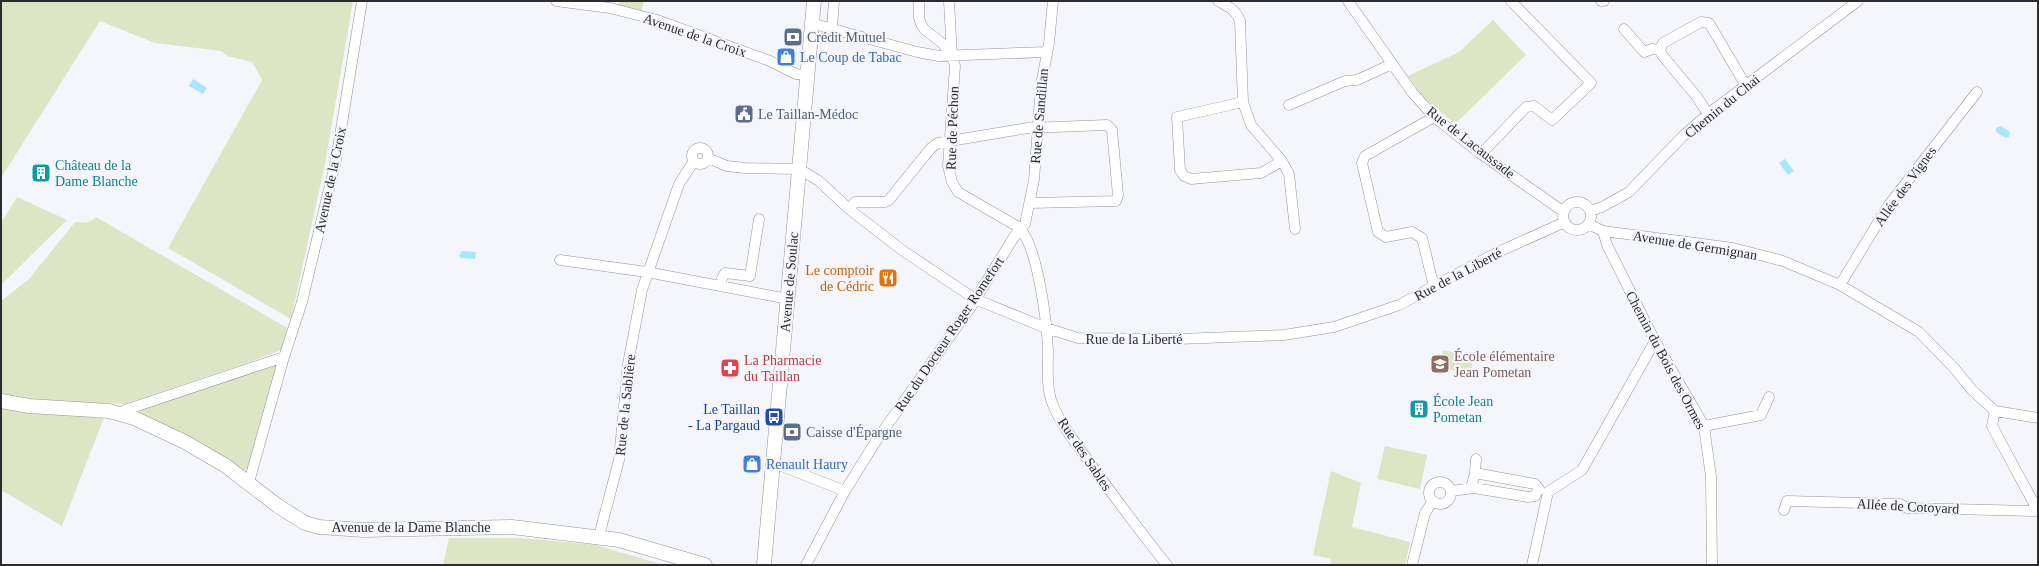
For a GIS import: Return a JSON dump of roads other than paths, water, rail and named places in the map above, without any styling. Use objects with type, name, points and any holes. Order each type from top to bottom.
[{"type":"main road","name":"Avenue de Soulac","points":[[762,565],[774,463],[814,1]]},
{"type":"main road","name":"Avenue de la Dame Blanche","points":[[1,401],[124,414],[185,442],[249,482],[278,506],[305,523],[319,527],[364,530],[512,527],[599,536],[619,540],[706,565]]},
{"type":"street","name":"Avenue de la Croix","points":[[249,482],[284,357],[302,302],[336,160],[362,1]]},
{"type":"street","name":"Avenue de la Croix","points":[[556,1],[615,9],[657,20],[770,61],[796,74],[807,75]]},
{"type":"street","points":[[832,28],[834,1]]},
{"type":"street","points":[[919,1],[920,24],[942,43],[952,56]]},
{"type":"street","name":"Rue de Péchon","points":[[949,1],[952,56],[955,66],[948,141],[949,175],[958,192],[1020,228]]},
{"type":"street","name":"Rue de Sandillan","points":[[1020,228],[1025,224],[1030,203],[1041,85],[1053,1]]},
{"type":"street","points":[[1218,1],[1232,8],[1240,21],[1243,102],[1251,125],[1282,161],[1289,174],[1295,229]]},
{"type":"street","name":"Rue de Lacaussade","points":[[1348,1],[1412,92],[1434,117],[1564,217]]},
{"type":"street","points":[[1481,154],[1526,107],[1534,106],[1552,120],[1591,83],[1511,1]]},
{"type":"street","name":"Chemin du Chai","points":[[1590,211],[1602,207],[1629,192],[1683,136],[1708,114],[1858,1]]},
{"type":"street","points":[[1708,114],[1697,97],[1662,55],[1660,50],[1663,42],[1701,22],[1705,22],[1711,26],[1746,86]]},
{"type":"street","points":[[811,23],[917,52],[939,56],[1046,52]]},
{"type":"street","points":[[1624,29],[1644,52],[1652,49],[1660,50]]},
{"type":"street","points":[[1289,106],[1345,81],[1357,80],[1392,64]]},
{"type":"street","name":"Allée des Vignes","points":[[1840,285],[1888,206],[1977,92]]},
{"type":"street","points":[[1243,102],[1177,117],[1180,170],[1184,176],[1191,179],[1260,173],[1282,161]]},
{"type":"street","points":[[1434,117],[1365,156],[1362,163],[1378,232],[1386,237],[1412,232],[1422,238],[1434,287]]},
{"type":"street","points":[[849,209],[855,202],[885,202],[889,200],[931,148],[938,143],[989,133],[1037,128],[1106,125],[1112,130],[1118,195],[1116,201],[1030,203]]},
{"type":"street","name":"Rue de la Liberté","points":[[708,158],[727,166],[799,170],[818,181],[849,209],[902,250],[975,299],[1046,328],[1078,338],[1178,339],[1284,335],[1334,327],[1399,305],[1564,217]]},
{"type":"street","name":"Rue de la Sablière","points":[[599,536],[619,460],[628,364],[647,272],[679,184],[694,161],[702,164],[708,158]]},
{"type":"street","points":[[1576,202],[1584,204],[1590,211],[1590,220],[1588,224],[1581,229],[1574,230],[1564,217],[1567,206],[1576,202]]},
{"type":"street","points":[[720,286],[725,273],[750,276],[759,219]]},
{"type":"street","name":"Avenue de Germignan","points":[[1588,224],[1604,231],[1733,248],[1783,261],[1840,285],[1918,332],[1934,346],[1972,390],[1994,411]]},
{"type":"street","points":[[1020,228],[1028,239],[1040,286],[1046,328]]},
{"type":"street","name":"Rue du Docteur Roger Romefort","points":[[806,565],[845,491],[876,441],[975,299],[1020,228]]},
{"type":"street","name":"Chemin du Bois des Ormes","points":[[1604,231],[1607,245],[1655,340],[1704,426],[1711,477],[1712,565]]},
{"type":"street","points":[[560,260],[647,272],[788,299]]},
{"type":"street","name":"Rue des Sables","points":[[1046,328],[1049,392],[1052,404],[1066,430],[1139,531],[1167,565]]},
{"type":"street","points":[[1532,565],[1548,492],[1582,470],[1655,340]]},
{"type":"street","points":[[124,414],[125,410],[284,357]]},
{"type":"street","points":[[1704,426],[1761,415],[1769,397]]},
{"type":"street","points":[[2038,418],[1994,411],[1992,426],[2038,511]]},
{"type":"street","points":[[1471,488],[1475,473],[1476,460]]},
{"type":"street","points":[[774,463],[845,491]]},
{"type":"street","points":[[1451,491],[1471,488],[1528,497],[1535,496],[1538,493],[1538,486],[1535,484],[1475,473]]},
{"type":"street","points":[[1440,481],[1447,484],[1451,491],[1450,499],[1445,503],[1438,504],[1433,501],[1429,494],[1430,487],[1440,481]]},
{"type":"street","points":[[1412,565],[1425,513],[1433,501]]},
{"type":"street","name":"Allée de Cotoyard","points":[[1784,510],[1787,501],[1794,501],[1900,504],[1908,508],[2038,511]]},
{"type":"water","points":[[193,79],[207,88],[203,94],[189,86]]},
{"type":"water","points":[[2001,126],[2010,132],[2009,137],[2006,138],[1996,132],[1996,128]]},
{"type":"water","points":[[1785,159],[1794,171],[1788,175],[1779,163]]},
{"type":"water","points":[[462,251],[476,252],[475,259],[461,258],[459,256]]},
{"type":"place","name":"Crédit Mutuel","points":[[793,37]]},
{"type":"place","name":"Le Coup de Tabac","points":[[786,57]]},
{"type":"place","name":"Le Taillan-Médoc","points":[[744,114]]},
{"type":"place","name":"Château de la Dame Blanche","points":[[41,173]]},
{"type":"place","name":"Le comptoir de Cédric","points":[[888,278]]},
{"type":"place","name":"École élémentaire Jean Pometan","points":[[1440,364]]},
{"type":"place","name":"La Pharmacie du Taillan","points":[[730,368]]},
{"type":"place","name":"École Jean Pometan","points":[[1419,409]]},
{"type":"place","name":"Le Taillan - La Pargaud","points":[[774,417]]},
{"type":"place","name":"Caisse d'Épargne","points":[[792,432]]},
{"type":"place","name":"Renault Haury","points":[[752,464]]}]
